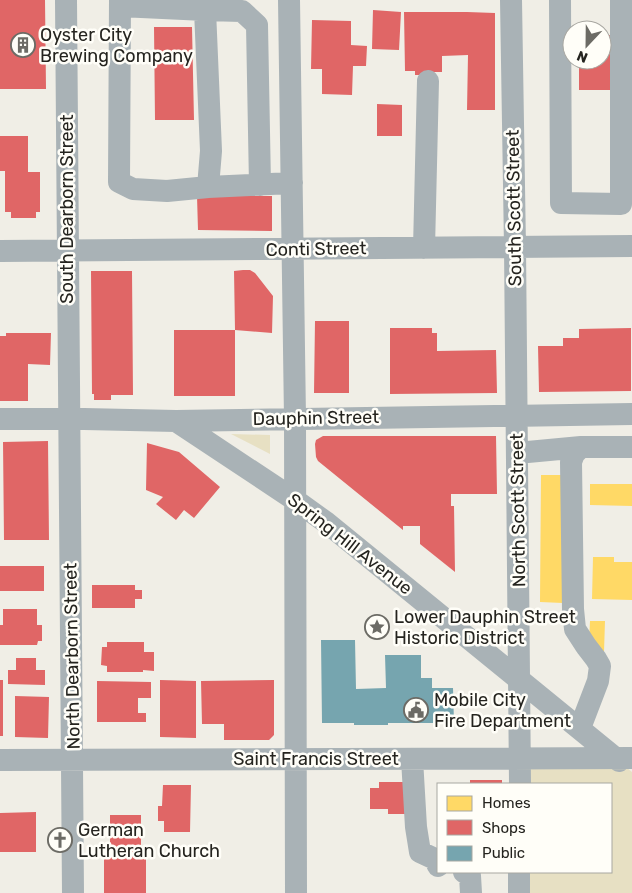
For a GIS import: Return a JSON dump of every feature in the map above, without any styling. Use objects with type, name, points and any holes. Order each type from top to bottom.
[{"type":"street","name":"South Dearborn Street","points":[[66,0],[70,419]]},
{"type":"street","points":[[289,0],[295,418],[296,893]]},
{"type":"street","name":"South Scott Street","points":[[511,0],[517,415]]},
{"type":"street","points":[[560,0],[561,203],[621,204],[621,0]]},
{"type":"street","points":[[260,185],[257,25],[242,11],[204,3],[120,3],[119,182],[133,189],[167,192],[208,187],[292,184]]},
{"type":"street","points":[[204,3],[211,151],[208,187]]},
{"type":"street","points":[[424,248],[428,81]]},
{"type":"street","name":"Conti Street","points":[[0,251],[632,246]]},
{"type":"street","name":"Dauphin Street","points":[[0,419],[176,421],[632,414]]},
{"type":"street","name":"North Scott Street","points":[[517,415],[520,783]]},
{"type":"street","name":"North Dearborn Street","points":[[70,419],[73,893]]},
{"type":"street","name":"Spring Hill Avenue","points":[[176,421],[327,522],[580,728],[626,762]]},
{"type":"street","points":[[517,453],[581,447],[632,447]]},
{"type":"street","points":[[580,728],[598,680],[600,666],[575,629],[573,609],[571,462],[574,454],[581,447]]},
{"type":"street","name":"Saint Francis Street","points":[[0,760],[520,758],[626,762]]},
{"type":"street","points":[[412,759],[416,827],[420,852],[435,859],[437,864]]},
{"type":"street","points":[[466,873],[470,876],[471,893]]},
{"type":"street","points":[[519,873],[519,893]]},
{"type":"shaded area","points":[[231,434],[270,435],[270,454]]},
{"type":"shaded area","points":[[520,758],[615,758],[632,772],[632,893],[519,893],[519,873],[612,873],[612,783],[520,783]]},
{"type":"building: Homes","points":[[541,475],[563,475],[563,603],[540,602]]},
{"type":"building: Homes","points":[[590,484],[632,484],[632,506],[590,505]]},
{"type":"building: Homes","points":[[593,557],[614,557],[614,562],[632,562],[632,600],[592,599]]},
{"type":"building: Homes","points":[[590,621],[605,621],[604,652],[589,643]]},
{"type":"building: Shops","name":"Oyster City Brewing Company","points":[[0,0],[45,0],[46,89],[0,89]]},
{"type":"building: Shops","points":[[373,10],[401,12],[399,50],[372,49]]},
{"type":"building: Shops","points":[[404,12],[495,13],[495,110],[467,110],[468,55],[442,56],[442,72],[434,72],[434,75],[415,75],[415,71],[405,71]]},
{"type":"building: Shops","points":[[312,20],[351,21],[351,45],[367,46],[366,66],[353,66],[352,95],[322,94],[322,69],[311,69]]},
{"type":"building: Shops","points":[[154,27],[192,27],[194,120],[155,120]]},
{"type":"building: Shops","points":[[613,35],[613,90],[579,90],[579,70],[612,70]]},
{"type":"building: Shops","points":[[377,104],[402,105],[402,136],[377,136]]},
{"type":"building: Shops","points":[[0,136],[28,136],[28,172],[40,172],[40,212],[36,212],[36,218],[11,218],[11,212],[5,212],[5,171],[0,171]]},
{"type":"building: Shops","points":[[197,196],[272,196],[272,231],[198,230]]},
{"type":"building: Shops","points":[[250,270],[255,273],[273,296],[272,333],[235,330],[234,271]]},
{"type":"building: Shops","points":[[91,271],[132,271],[133,395],[111,395],[111,400],[94,400],[94,394],[92,394]]},
{"type":"building: Shops","points":[[315,321],[349,321],[349,393],[314,393]]},
{"type":"building: Shops","points":[[390,328],[432,328],[432,333],[437,333],[437,351],[496,350],[497,393],[390,394]]},
{"type":"building: Shops","points":[[631,328],[631,391],[539,392],[538,346],[563,346],[563,338],[579,338],[579,329]]},
{"type":"building: Shops","points":[[174,330],[235,330],[235,396],[174,396]]},
{"type":"building: Shops","points":[[6,333],[51,333],[50,365],[28,364],[28,401],[0,401],[0,336],[6,336]]},
{"type":"building: Shops","points":[[323,436],[496,436],[497,494],[451,494],[451,506],[454,506],[455,572],[420,544],[420,526],[403,526],[403,530],[318,461],[315,444],[316,440]]},
{"type":"building: Shops","points":[[48,441],[49,540],[4,540],[3,442]]},
{"type":"building: Shops","points":[[147,443],[179,452],[220,487],[194,518],[184,510],[176,520],[156,504],[163,497],[146,490]]},
{"type":"building: Shops","points":[[0,566],[44,566],[44,591],[0,591]]},
{"type":"building: Shops","points":[[92,585],[135,585],[135,590],[142,590],[142,599],[135,599],[135,608],[92,608]]},
{"type":"building: Shops","points":[[3,609],[37,609],[37,625],[42,625],[42,641],[38,641],[37,645],[0,645],[0,625],[3,625]]},
{"type":"building: Shops","points":[[107,642],[144,642],[144,652],[154,652],[154,671],[107,672],[107,666],[101,665],[102,647],[107,647]]},
{"type":"building: Shops","points":[[16,658],[36,658],[36,670],[45,670],[45,685],[8,684],[8,670],[16,670]]},
{"type":"building: Shops","points":[[0,680],[3,680],[3,736],[0,736]]},
{"type":"building: Shops","points":[[160,680],[196,681],[196,738],[160,737]]},
{"type":"building: Shops","points":[[274,680],[274,735],[269,740],[224,740],[224,724],[202,724],[201,681]]},
{"type":"building: Shops","points":[[97,681],[151,682],[151,698],[138,698],[138,713],[146,713],[146,722],[97,722]]},
{"type":"building: Shops","points":[[15,696],[49,697],[48,738],[15,737]]},
{"type":"building: Shops","points":[[470,780],[502,780],[502,783],[470,783]]},
{"type":"building: Shops","points":[[379,782],[408,782],[406,814],[388,814],[388,809],[370,809],[370,788],[379,788]]},
{"type":"building: Shops","points":[[163,785],[191,785],[190,832],[164,832],[164,821],[158,821],[158,806],[162,806]]},
{"type":"building: Shops","points":[[36,812],[36,852],[0,852],[0,813]]},
{"type":"building: Shops","points":[[110,815],[141,815],[141,848],[146,848],[146,893],[104,893],[104,848],[110,848]]},
{"type":"building: Public","points":[[321,640],[355,640],[356,689],[386,688],[385,655],[421,655],[421,678],[432,678],[432,688],[453,688],[454,723],[354,725],[354,723],[322,723]]},
{"type":"place","name":"Oyster City Brewing Company","points":[[23,45]]},
{"type":"place","name":"Lower Dauphin Street Historic District","points":[[377,627]]},
{"type":"place","name":"Mobile City Fire Department","points":[[416,710]]},
{"type":"place","name":"German Lutheran Church","points":[[60,840]]}]
